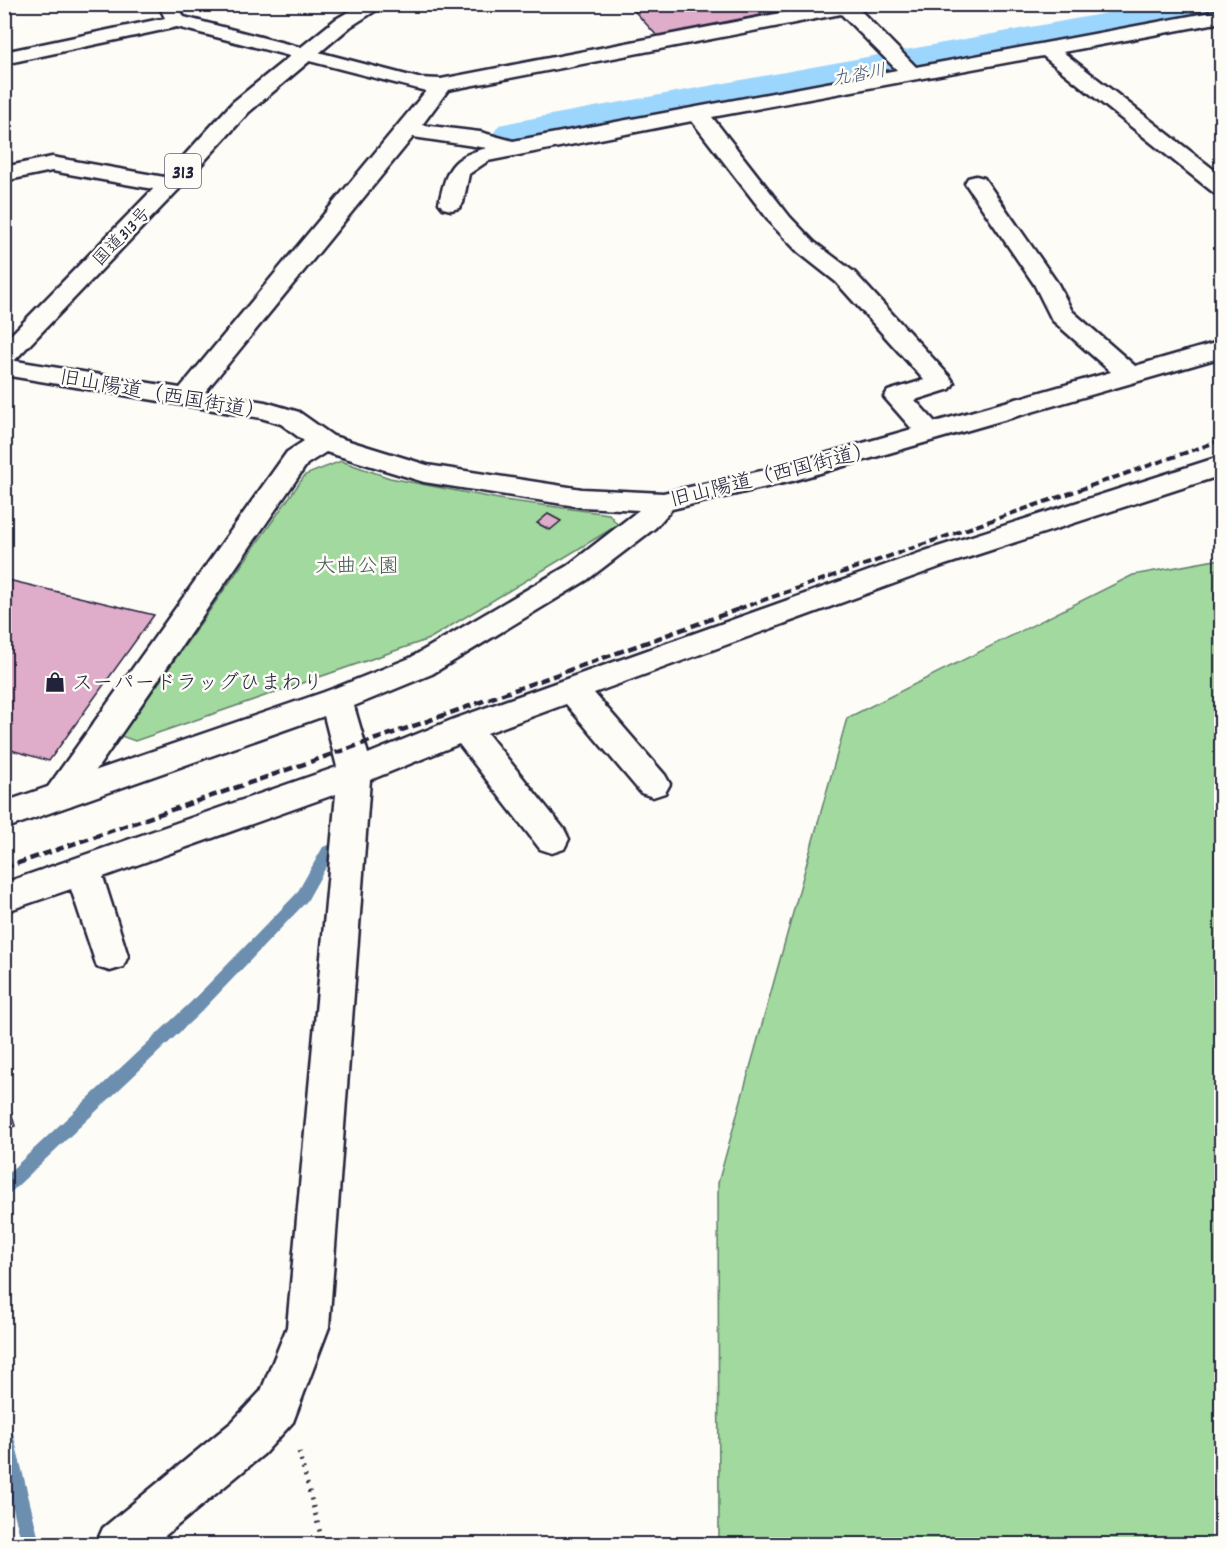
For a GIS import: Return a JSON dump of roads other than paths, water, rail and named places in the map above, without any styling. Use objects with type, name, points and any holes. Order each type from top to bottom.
[{"type":"main road","name":"国道313号","points":[[4,357],[170,185],[241,107],[343,23],[377,4]]},
{"type":"main road","points":[[4,58],[172,13],[304,54],[418,84],[441,86],[843,6],[906,68]]},
{"type":"main road","points":[[451,203],[458,171],[480,156],[698,114],[906,68],[1047,50],[1215,12]]},
{"type":"main road","points":[[1047,50],[1221,188]]},
{"type":"main road","points":[[187,397],[441,86]]},
{"type":"main road","points":[[698,114],[782,222],[806,247],[844,278],[941,383],[897,397],[930,433]]},
{"type":"main road","points":[[407,130],[480,139],[513,148]]},
{"type":"main road","points":[[4,174],[52,164],[170,185]]},
{"type":"main road","points":[[976,183],[1046,284],[1061,315],[1130,375]]},
{"type":"main road","name":"旧山陽道（西国街道）","points":[[4,367],[273,413],[290,418],[322,442],[424,472],[514,489],[582,498],[663,502],[782,475],[1221,349]]},
{"type":"main road","points":[[60,796],[297,458],[322,442]]},
{"type":"main road","points":[[4,898],[354,773],[465,728],[935,558],[1221,465]]},
{"type":"main road","points":[[4,816],[336,700],[421,666],[578,573],[645,521],[663,502]]},
{"type":"main road","points":[[573,690],[653,784]]},
{"type":"main road","points":[[119,1545],[248,1438],[277,1406],[308,1327],[354,773],[352,757],[336,700]]},
{"type":"main road","points":[[465,728],[552,839]]},
{"type":"main road","points":[[83,870],[110,956]]},
{"type":"waterway","name":"九沓川","points":[[518,137],[1201,11]]},
{"type":"waterway","points":[[4,1188],[196,1007],[302,897],[328,851]]},
{"type":"waterway","points":[[4,1433],[31,1544]]},
{"type":"railway","points":[[738,609],[1222,440]]},
{"type":"railway","points":[[4,868],[425,722],[742,608]]},
{"type":"place","name":"スーパードラッグひまわり","points":[[55,682]]},
{"type":"park label","name":"大曲公園","points":[[357,565]]}]
